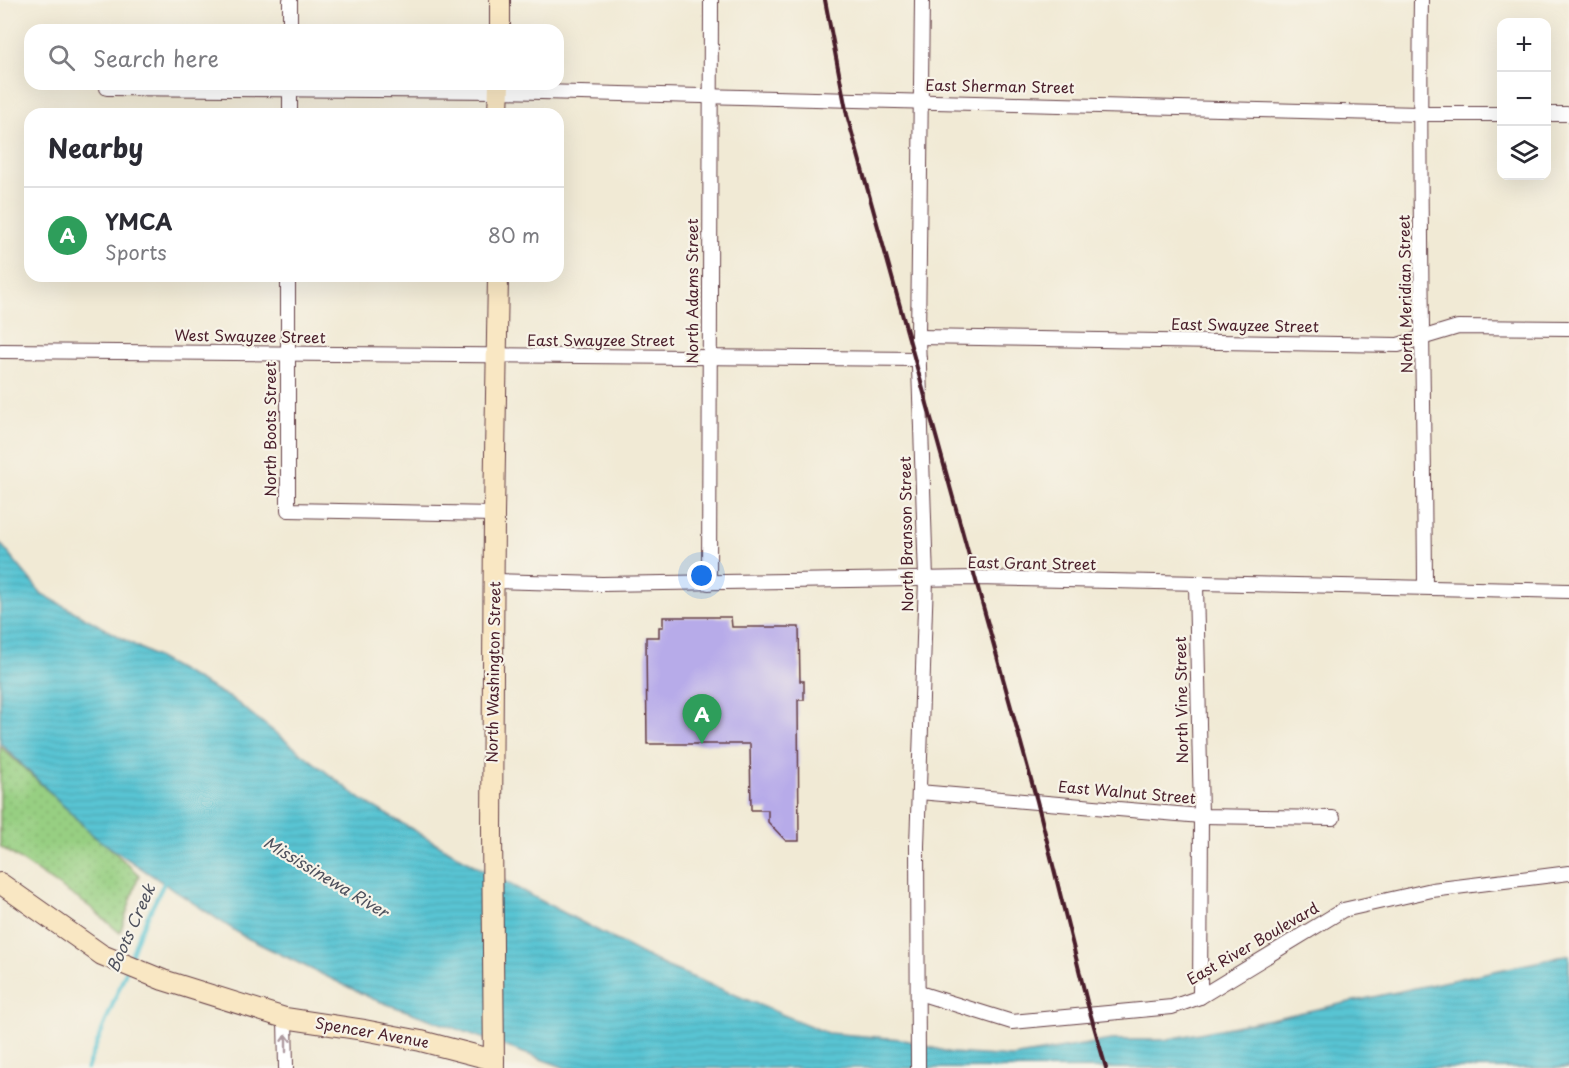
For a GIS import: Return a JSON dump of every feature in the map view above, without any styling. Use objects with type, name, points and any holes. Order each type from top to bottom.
[{"type":"street","points":[[290,0],[290,24]]},
{"type":"street","points":[[500,0],[500,24]]},
{"type":"street","name":"North Adams Street","points":[[709,583],[711,0]]},
{"type":"street","name":"North Branson Street","points":[[918,1068],[917,846],[926,579],[918,337],[922,0]]},
{"type":"street","name":"North Meridian Street","points":[[1421,0],[1419,114],[1424,339],[1425,587]]},
{"type":"street","points":[[290,90],[290,108]]},
{"type":"street","points":[[498,108],[499,90]]},
{"type":"street","name":"East Sherman Street","points":[[562,90],[710,97],[1497,114]]},
{"type":"street","points":[[1551,114],[1569,114]]},
{"type":"street","name":"North Boots Street","points":[[288,282],[288,510],[494,514]]},
{"type":"street","name":"North Washington Street","points":[[494,1064],[492,859],[498,282]]},
{"type":"street","name":"East Swayzee Street","points":[[918,337],[1398,345],[1458,327],[1569,328]]},
{"type":"street","name":"West Swayzee Street","points":[[1,351],[498,357]]},
{"type":"street","name":"East Swayzee Street","points":[[498,357],[919,359]]},
{"type":"street","name":"East Grant Street","points":[[495,581],[602,584],[975,578],[1569,591]]},
{"type":"street","name":"North Vine Street","points":[[1196,584],[1201,816],[1200,997]]},
{"type":"street","name":"East Walnut Street","points":[[919,792],[1201,816],[1333,818]]},
{"type":"street","name":"East River Boulevard","points":[[919,993],[1012,1022],[1172,1007],[1200,997],[1343,910],[1432,890],[1569,873]]},
{"type":"street","name":"Spencer Avenue","points":[[0,883],[91,947],[116,962],[137,970],[285,1018],[421,1041],[494,1064]]},
{"type":"street","points":[[285,1018],[286,1068]]},
{"type":"green space","points":[[0,746],[139,875],[120,933],[90,907],[0,846]]},
{"type":"water","name":"Mississinewa River","points":[[0,543],[42,594],[232,699],[362,800],[477,867],[663,965],[827,1033],[901,1039],[951,1053],[1012,1057],[1111,1040],[1164,1040],[1569,955],[1569,1068],[566,1068],[373,999],[243,936],[96,838],[0,743]]},
{"type":"building","points":[[663,617],[731,617],[732,627],[799,627],[800,681],[804,681],[804,700],[798,700],[799,841],[786,841],[768,822],[768,810],[751,810],[750,744],[647,744],[646,637],[659,637],[659,627],[663,627]]},
{"type":"waterway","name":"Boots Creek","points":[[130,959],[138,936],[165,881]]},
{"type":"waterway","name":"Boots Creek","points":[[87,1068],[126,971]]},
{"type":"railway","points":[[825,0],[847,115],[1037,801],[1087,1002],[1106,1068]]},
{"type":"place","name":"YMCA","points":[[702,744]]}]
